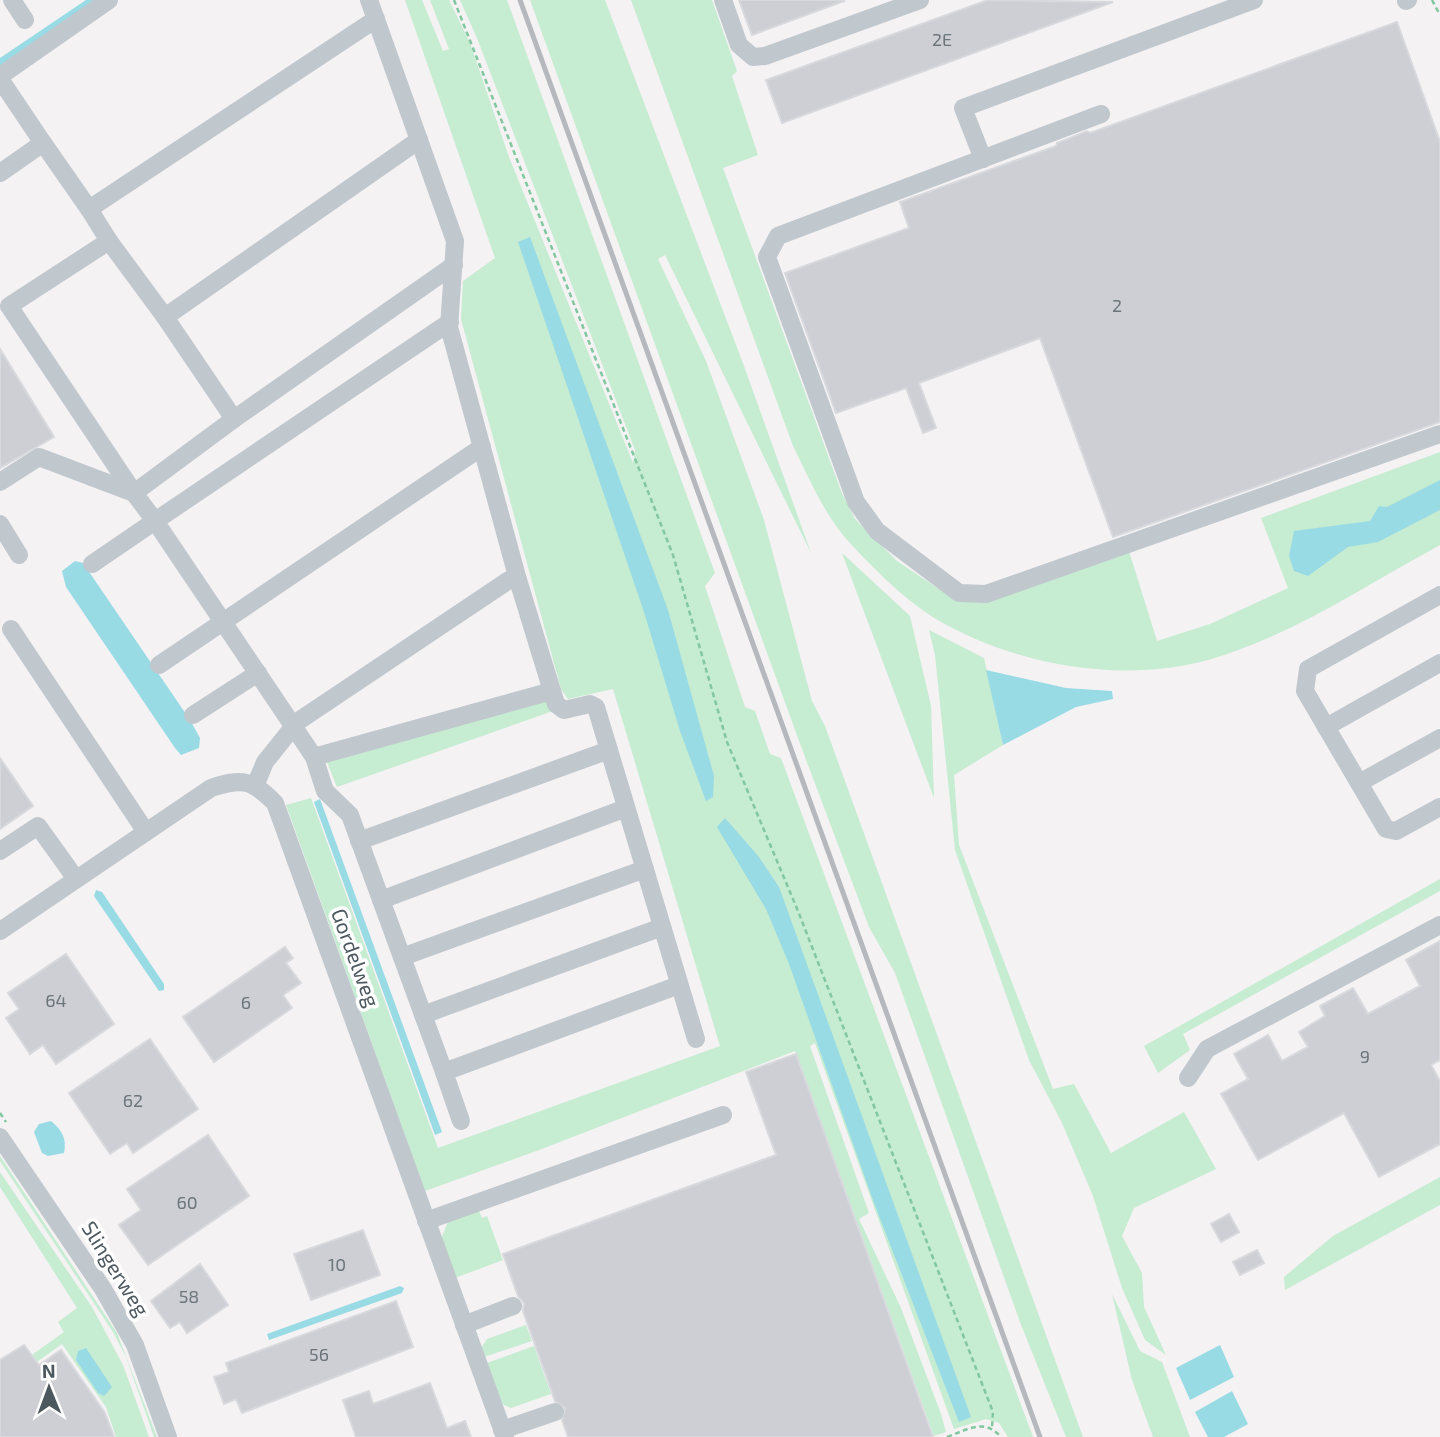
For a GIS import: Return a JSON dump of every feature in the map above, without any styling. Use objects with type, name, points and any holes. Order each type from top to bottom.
[{"type":"street","points":[[12,0],[25,20]]},
{"type":"street","points":[[109,0],[1,82],[234,419]]},
{"type":"street","points":[[369,0],[454,241],[450,322],[518,580],[556,704],[565,709],[590,704],[596,707],[696,1039]]},
{"type":"street","points":[[723,0],[738,45],[753,57],[765,56],[920,0]]},
{"type":"street","points":[[983,159],[963,108],[1254,0]]},
{"type":"street","points":[[89,209],[376,19]]},
{"type":"street","points":[[1101,114],[778,236],[767,257],[856,502],[877,531],[959,593],[986,594],[1440,434]]},
{"type":"street","points":[[165,317],[419,141]]},
{"type":"street","points":[[0,173],[43,143]]},
{"type":"street","points":[[109,241],[5,309],[155,521],[314,757],[325,791],[350,815],[461,1121]]},
{"type":"street","points":[[134,493],[234,419],[454,265]]},
{"type":"street","points":[[92,564],[450,322]]},
{"type":"street","points":[[159,664],[482,447]]},
{"type":"street","points":[[0,481],[39,457],[134,493]]},
{"type":"street","points":[[0,524],[19,555]]},
{"type":"street","points":[[0,930],[211,788],[237,780],[255,786],[265,762],[293,726],[509,580],[518,580]]},
{"type":"street","points":[[1440,595],[1308,669],[1305,691],[1386,829],[1396,831],[1440,807]]},
{"type":"street","points":[[11,629],[146,832]]},
{"type":"street","points":[[1326,727],[1440,663]]},
{"type":"street","points":[[193,715],[258,673]]},
{"type":"street","points":[[314,757],[552,691]]},
{"type":"street","points":[[1359,783],[1440,738]]},
{"type":"street","points":[[359,841],[609,750]]},
{"type":"street","name":"Gordelweg","points":[[255,786],[275,803],[503,1434]]},
{"type":"street","points":[[381,900],[626,808]]},
{"type":"street","points":[[0,851],[38,826],[76,879]]},
{"type":"street","points":[[402,957],[645,869]]},
{"type":"street","points":[[1188,1078],[1206,1049],[1440,925]]},
{"type":"street","points":[[423,1014],[662,927]]},
{"type":"street","points":[[444,1072],[679,985]]},
{"type":"street","points":[[426,1220],[723,1115]]},
{"type":"street","name":"Slingerweg","points":[[0,1138],[110,1300],[135,1345],[168,1437]]},
{"type":"street","points":[[464,1325],[513,1306]]},
{"type":"street","points":[[503,1434],[555,1412]]},
{"type":"path","points":[[454,0],[673,555],[727,742],[751,792],[993,1412],[992,1426]]},
{"type":"path","points":[[1432,0],[1440,15]]},
{"type":"path","points":[[947,1437],[984,1424],[992,1426],[1001,1437]]},
{"type":"green space","points":[[405,0],[422,0],[443,51],[449,49],[430,0],[449,0],[470,43],[509,157],[633,463],[635,450],[460,0],[507,0],[715,573],[705,586],[745,707],[755,711],[770,754],[781,758],[1033,1437],[1008,1437],[999,1423],[986,1419],[954,1429],[815,1043],[810,1046],[869,1213],[859,1219],[901,1308],[946,1432],[934,1436],[795,1051],[425,1191],[286,805],[311,798],[438,1148],[720,1046],[613,689],[568,699],[561,689],[461,319],[463,281],[495,258]]},
{"type":"green space","points":[[530,0],[605,0],[744,366],[811,553],[665,255],[658,259],[706,361],[764,520],[812,701],[825,726],[1083,1437],[1066,1437],[1020,1322],[895,973],[869,927],[799,741]]},
{"type":"green space","points":[[631,0],[712,0],[737,71],[732,76],[758,155],[723,168],[841,491],[855,519],[897,561],[955,600],[983,603],[1129,551],[1157,641],[1210,624],[1288,588],[1261,518],[1440,452],[1440,545],[1327,609],[1268,638],[1208,660],[1174,667],[1104,670],[1033,659],[966,635],[924,611],[879,573],[840,532],[793,446]]},
{"type":"green space","points":[[842,553],[910,616],[931,706],[934,798]]},
{"type":"green space","points":[[929,630],[984,658],[1003,745],[954,775],[959,845],[1053,1089],[1074,1084],[1111,1153],[1184,1112],[1216,1169],[1134,1208],[1122,1236],[1142,1273],[1144,1307],[1166,1355],[1145,1340],[1122,1288],[1093,1196],[1062,1123],[1029,1060],[955,850],[935,655]]},
{"type":"green space","points":[[548,701],[553,711],[337,787],[326,760]]},
{"type":"green space","points":[[1440,879],[1440,891],[1183,1034],[1190,1050],[1158,1073],[1144,1046]]},
{"type":"green space","points":[[0,1156],[117,1333],[157,1437],[154,1437],[126,1357],[113,1332],[0,1161]]},
{"type":"green space","points":[[0,1172],[92,1307],[123,1365],[149,1437],[116,1437],[106,1407],[62,1344],[27,1369],[22,1362],[64,1332],[58,1322],[77,1308],[0,1187]]},
{"type":"green space","points":[[1440,1177],[1440,1205],[1285,1290],[1284,1277],[1333,1236]]},
{"type":"green space","points":[[478,1209],[482,1218],[487,1216],[503,1260],[455,1278],[441,1239],[449,1219]]},
{"type":"green space","points":[[1112,1294],[1140,1351],[1162,1362],[1190,1437],[1153,1437],[1132,1380]]},
{"type":"green space","points":[[526,1325],[532,1341],[484,1357],[481,1348],[487,1339]]},
{"type":"green space","points":[[534,1346],[551,1394],[511,1408],[500,1403],[487,1363]]},
{"type":"water","points":[[86,0],[100,0],[0,68],[0,58]]},
{"type":"water","points":[[530,237],[668,610],[714,776],[713,797],[706,801],[680,731],[644,612],[518,242]]},
{"type":"water","points":[[1440,480],[1440,510],[1378,542],[1348,547],[1308,576],[1294,571],[1289,556],[1294,531],[1370,521],[1379,506],[1387,507]]},
{"type":"water","points":[[75,561],[83,563],[190,720],[200,738],[199,748],[181,755],[175,748],[66,587],[62,571]]},
{"type":"water","points":[[986,670],[1066,688],[1112,691],[1113,699],[1076,707],[1003,745]]},
{"type":"water","points":[[320,799],[442,1132],[435,1135],[314,802]]},
{"type":"water","points":[[725,818],[759,857],[779,887],[971,1417],[959,1422],[874,1203],[789,964],[766,909],[717,827]]},
{"type":"water","points":[[96,890],[102,892],[164,984],[164,990],[159,991],[94,896]]},
{"type":"water","points":[[51,1121],[63,1135],[65,1148],[64,1153],[48,1156],[42,1153],[34,1132],[39,1124]]},
{"type":"water","points":[[400,1286],[404,1288],[402,1293],[269,1340],[267,1334]]},
{"type":"water","points":[[1220,1345],[1234,1377],[1190,1400],[1176,1368]]},
{"type":"water","points":[[86,1348],[112,1387],[104,1396],[98,1393],[76,1360],[78,1351]]},
{"type":"water","points":[[1232,1391],[1248,1424],[1224,1437],[1208,1437],[1195,1412]]},
{"type":"building","points":[[739,0],[843,0],[844,1],[752,35]]},
{"type":"building","points":[[988,0],[1113,2],[782,123],[766,80]]},
{"type":"building","points":[[1397,22],[1440,142],[1440,422],[1113,537],[1040,338],[919,383],[936,428],[923,433],[906,388],[836,413],[785,273],[909,228],[900,202],[1056,146],[1057,143],[1087,131],[1090,133]]},
{"type":"building","points":[[0,349],[54,437],[0,468]]},
{"type":"building","points":[[0,758],[33,806],[0,829]]},
{"type":"building","points":[[1440,941],[1440,1060],[1431,1065],[1440,1081],[1440,1144],[1379,1177],[1344,1113],[1258,1160],[1221,1094],[1248,1079],[1234,1054],[1268,1035],[1282,1061],[1308,1047],[1299,1032],[1325,1016],[1320,1006],[1353,988],[1368,1014],[1420,986],[1406,960]]},
{"type":"building","points":[[285,947],[293,958],[286,963],[301,983],[283,995],[292,1008],[214,1062],[183,1017]]},
{"type":"building","points":[[66,954],[114,1024],[56,1064],[43,1045],[30,1054],[6,1018],[19,1009],[8,993]]},
{"type":"building","points":[[150,1039],[198,1109],[133,1153],[127,1143],[110,1154],[69,1093]]},
{"type":"building","points":[[796,1054],[933,1437],[568,1437],[562,1420],[565,1408],[555,1401],[523,1311],[524,1303],[518,1296],[503,1254],[776,1155],[746,1072]]},
{"type":"building","points":[[208,1135],[249,1196],[148,1265],[119,1225],[141,1210],[127,1189]]},
{"type":"building","points":[[1229,1214],[1239,1232],[1221,1242],[1211,1224]]},
{"type":"building","points":[[363,1230],[380,1275],[311,1300],[294,1254]]},
{"type":"building","points":[[1257,1250],[1264,1263],[1240,1275],[1233,1262]]},
{"type":"building","points":[[200,1264],[228,1305],[187,1333],[180,1322],[170,1328],[151,1301]]},
{"type":"building","points":[[396,1301],[413,1347],[242,1413],[236,1399],[224,1404],[214,1377],[229,1372],[226,1363]]},
{"type":"building","points":[[24,1345],[39,1365],[61,1350],[105,1413],[114,1437],[0,1437],[0,1360]]},
{"type":"building","points":[[430,1383],[447,1428],[465,1421],[471,1437],[356,1437],[343,1400],[369,1391],[373,1404]]},
{"type":"railway","points":[[520,0],[1040,1437]]}]
